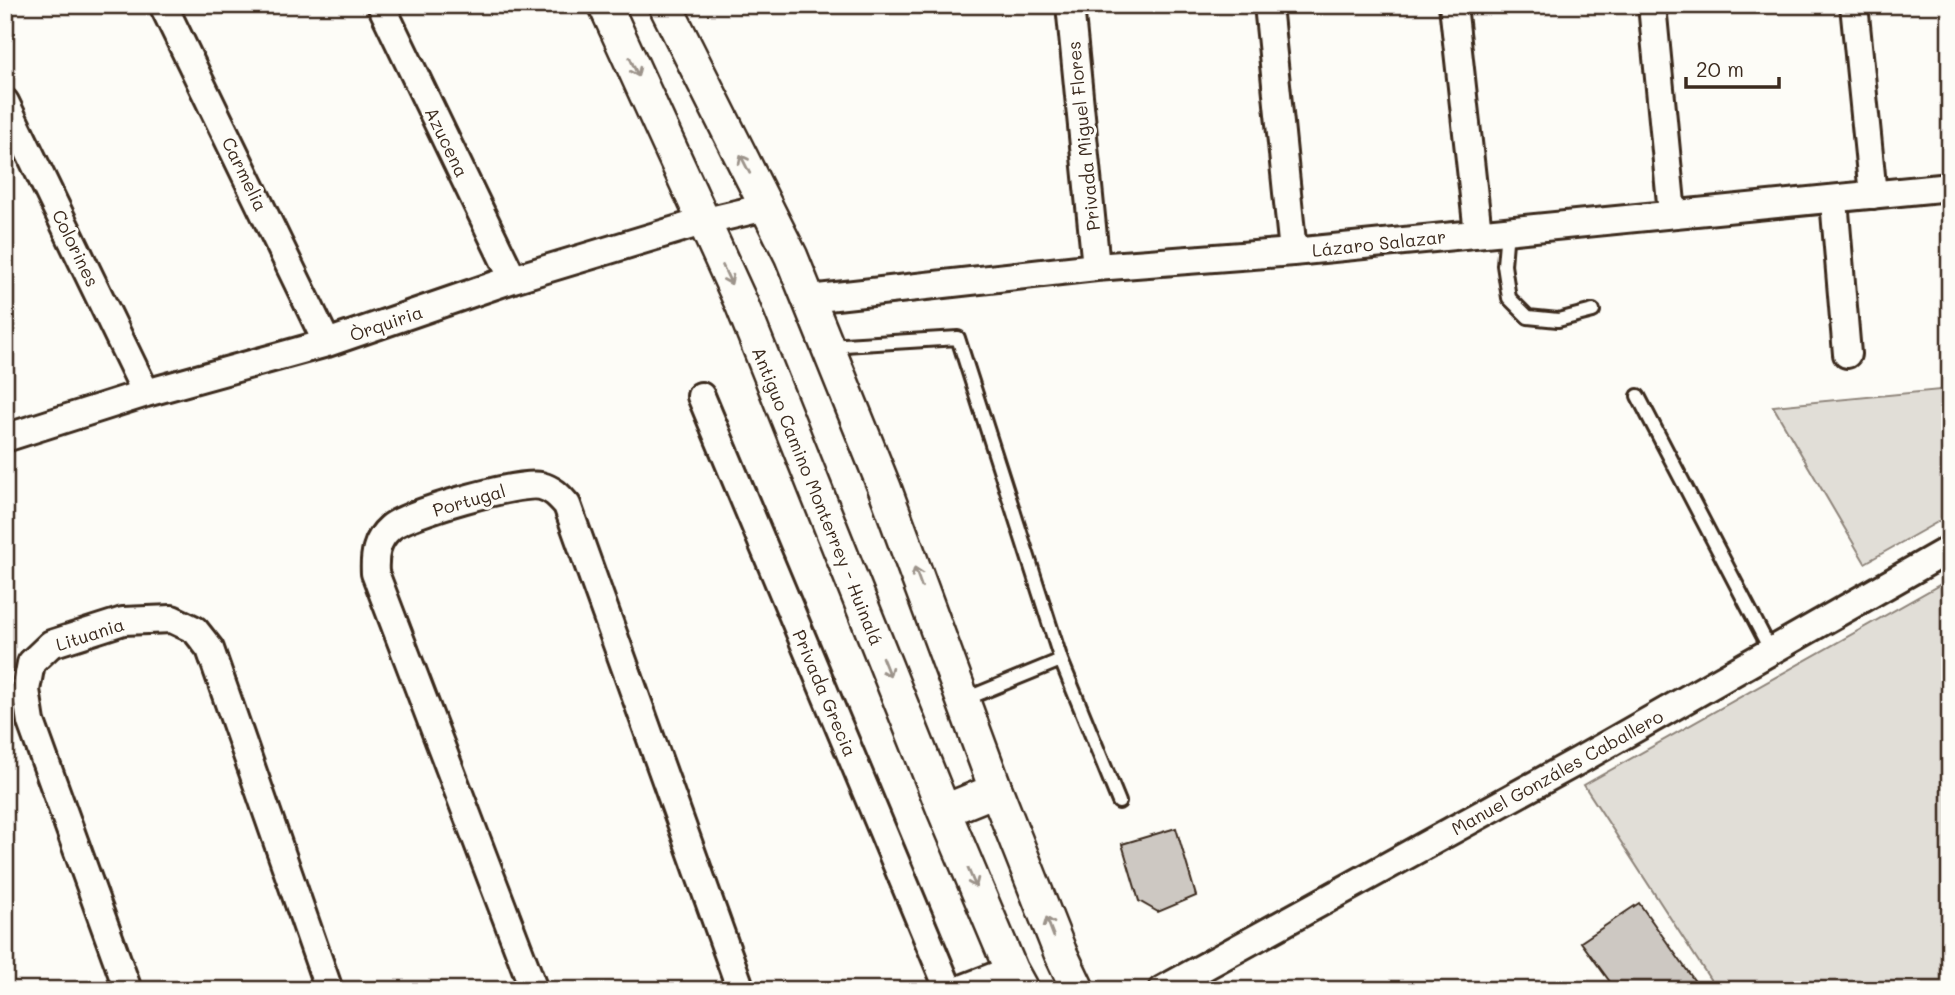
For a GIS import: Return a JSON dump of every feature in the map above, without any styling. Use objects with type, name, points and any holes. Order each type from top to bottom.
[{"type":"street","name":"Carmelia","points":[[163,5],[327,343]]},
{"type":"street","name":"Azucena","points":[[381,5],[513,279]]},
{"type":"street","name":"Antiguo Camino Monterrey - Huinalá","points":[[605,5],[742,305],[944,811],[1017,980]]},
{"type":"street","points":[[665,5],[791,256],[885,489],[996,790],[1060,952],[1078,990]]},
{"type":"street","name":"Privada Miguel Flores","points":[[1070,5],[1096,267]]},
{"type":"street","points":[[1268,5],[1293,252]]},
{"type":"street","points":[[1453,5],[1478,233]]},
{"type":"street","points":[[1652,5],[1672,214]]},
{"type":"street","points":[[1854,5],[1873,195]]},
{"type":"street","name":"Colorines","points":[[5,102],[146,393]]},
{"type":"street","name":"Lázaro Salazar","points":[[809,299],[1096,267],[1293,252],[1950,187]]},
{"type":"street","points":[[1834,200],[1847,354]]},
{"type":"street","name":"Òrquiria","points":[[5,438],[146,393],[327,343],[513,279],[702,222],[766,207]]},
{"type":"street","name":"Privada Grecia","points":[[701,396],[949,990]]},
{"type":"street","name":"Portugal","points":[[534,990],[376,573],[374,556],[379,543],[390,528],[406,518],[512,486],[539,486],[554,491],[567,505],[741,990]]},
{"type":"street","name":"Manuel Gonzáles Caballero","points":[[1162,990],[1592,753],[1950,549]]},
{"type":"street","name":"Lituania","points":[[128,990],[31,722],[26,690],[31,663],[51,644],[123,621],[172,619],[195,629],[209,649],[329,990]]},
{"type":"street","points":[[944,811],[996,790]]},
{"type":"street","points":[[959,990],[1017,980]]},
{"type":"lane","points":[[1507,230],[1504,265],[1509,298],[1528,317],[1558,320],[1593,311]]},
{"type":"lane","points":[[828,346],[958,338],[1061,660],[1119,802]]},
{"type":"lane","points":[[1638,396],[1772,651]]},
{"type":"lane","points":[[963,700],[1061,660]]},
{"type":"shaded area","points":[[1950,389],[1950,515],[1865,563],[1773,406]]},
{"type":"shaded area","points":[[1950,579],[1950,990],[1717,990],[1584,785]]},
{"type":"building","points":[[1176,828],[1196,896],[1158,912],[1139,901],[1122,844]]},
{"type":"building","points":[[1639,903],[1701,990],[1616,990],[1581,942]]}]
